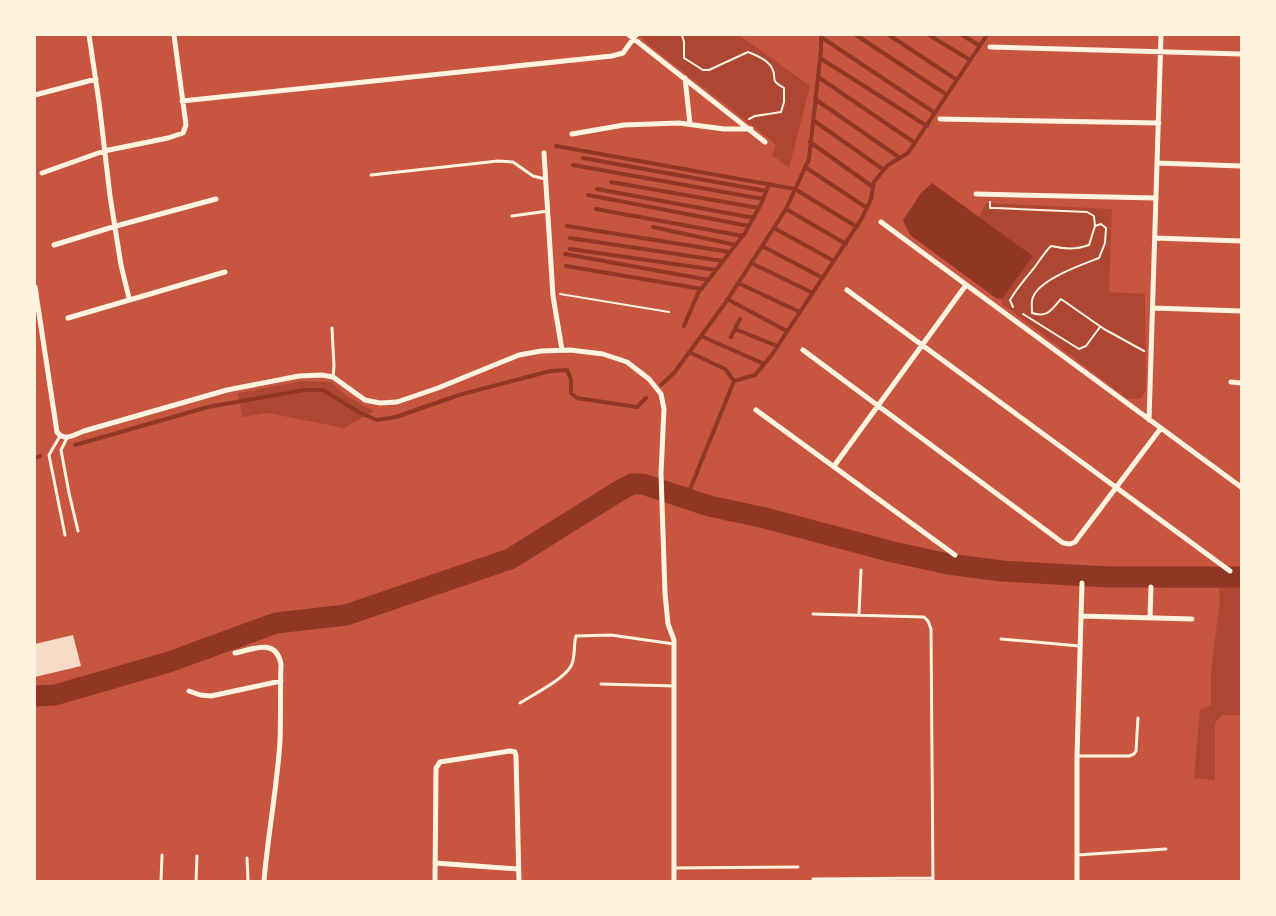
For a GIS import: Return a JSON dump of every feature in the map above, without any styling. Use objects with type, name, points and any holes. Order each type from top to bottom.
[{"type":"street","points":[[89,35],[121,265],[129,298]]},
{"type":"street","points":[[42,173],[104,151],[168,138],[183,133],[186,125],[174,35]]},
{"type":"street","points":[[1149,420],[1161,35]]},
{"type":"street","points":[[182,101],[612,56],[623,52],[633,36],[765,142]]},
{"type":"street","points":[[990,47],[1241,54]]},
{"type":"street","points":[[685,78],[690,124]]},
{"type":"street","points":[[35,95],[96,79]]},
{"type":"street","points":[[940,119],[1159,123]]},
{"type":"street","points":[[572,134],[624,125],[679,123],[724,129],[751,129]]},
{"type":"street","points":[[544,154],[553,292],[562,350]]},
{"type":"street","points":[[1157,163],[1241,166]]},
{"type":"street","points":[[976,194],[1156,198]]},
{"type":"street","points":[[54,245],[216,199]]},
{"type":"street","points":[[881,222],[1241,487]]},
{"type":"street","points":[[1155,238],[1241,241]]},
{"type":"street","points":[[68,318],[129,298],[225,272]]},
{"type":"street","points":[[834,466],[966,285]]},
{"type":"street","points":[[35,287],[57,432],[60,436],[67,438],[84,431],[227,390],[299,376],[322,375],[333,377],[365,400],[380,403],[397,402],[438,388],[519,355],[541,351],[562,350],[603,354],[627,362],[649,379],[661,394],[664,410],[661,473],[665,593],[668,624],[674,644],[674,881]]},
{"type":"street","points":[[848,290],[1230,571]]},
{"type":"street","points":[[1153,308],[1241,311]]},
{"type":"street","points":[[803,350],[1063,542],[1070,544],[1075,542],[1161,428]]},
{"type":"street","points":[[1231,382],[1241,383]]},
{"type":"street","points":[[756,410],[955,555]]},
{"type":"street","points":[[1077,881],[1077,756],[1082,583]]},
{"type":"street","points":[[1150,618],[1151,587]]},
{"type":"street","points":[[1081,616],[1192,619]]},
{"type":"street","points":[[235,653],[267,647],[273,649],[279,657],[280,740],[264,881]]},
{"type":"street","points":[[189,691],[200,696],[211,696],[280,681]]},
{"type":"street","points":[[435,881],[436,768],[440,762],[514,752],[516,756],[519,881]]},
{"type":"street","points":[[435,863],[518,869]]},
{"type":"lane","points":[[371,175],[498,161],[513,162],[534,176],[546,179]]},
{"type":"lane","points":[[512,216],[548,211]]},
{"type":"lane","points":[[332,328],[333,377]]},
{"type":"lane","points":[[60,436],[49,455],[65,535]]},
{"type":"lane","points":[[67,438],[61,450],[78,530]]},
{"type":"lane","points":[[859,614],[861,570]]},
{"type":"lane","points":[[813,614],[924,617],[928,621],[931,629],[933,879],[813,879]]},
{"type":"lane","points":[[520,703],[564,675],[571,666],[576,636],[611,635],[674,644]]},
{"type":"lane","points":[[1000,638],[1079,646]]},
{"type":"lane","points":[[601,684],[674,686]]},
{"type":"lane","points":[[1077,756],[1129,756],[1134,754],[1136,751],[1138,718]]},
{"type":"lane","points":[[1077,855],[1166,849]]},
{"type":"lane","points":[[161,881],[162,855]]},
{"type":"lane","points":[[196,881],[197,856]]},
{"type":"lane","points":[[247,858],[248,881]]},
{"type":"lane","points":[[674,868],[798,867]]},
{"type":"path","points":[[682,35],[684,58],[702,70],[709,70],[748,52],[758,56],[771,66],[776,83],[784,88],[785,92],[781,112],[755,116],[743,123]]},
{"type":"path","points":[[990,194],[990,208],[1087,212],[1094,216],[1095,226],[1089,245],[1078,249],[1051,246],[1043,254],[1010,300],[1012,307],[1023,315],[1079,349],[1086,346],[1100,327]]},
{"type":"path","points":[[1095,226],[1101,224],[1106,228],[1105,243],[1099,258],[1057,275],[1038,290],[1032,298],[1032,312],[1040,316],[1050,312],[1061,299],[1100,327],[1151,356]]},
{"type":"path","points":[[553,292],[669,312]]},
{"type":"shaded area","points":[[639,35],[739,35],[810,86],[789,168],[772,155],[776,146],[772,141],[650,46]]},
{"type":"shaded area","points":[[932,183],[1033,256],[1002,299],[996,298],[910,235],[903,220],[921,193]]},
{"type":"shaded area","points":[[986,203],[1112,209],[1109,292],[1145,294],[1146,390],[1140,399],[1128,399],[1001,303],[1033,256],[979,217]]},
{"type":"shaded area","points":[[302,381],[331,382],[348,397],[374,411],[344,428],[268,413],[242,417],[238,393]]},
{"type":"shaded area","points":[[1143,581],[1241,582],[1241,715],[1222,715],[1215,723],[1215,780],[1194,778],[1200,710],[1211,705],[1211,671],[1220,599],[1219,588],[1165,588]]},
{"type":"building","points":[[73,635],[81,666],[35,677],[35,644]]},
{"type":"waterway","points":[[661,385],[674,373],[726,302],[786,209],[809,159],[821,35]]},
{"type":"waterway","points":[[856,35],[947,95]]},
{"type":"waterway","points":[[889,35],[957,80]]},
{"type":"waterway","points":[[929,35],[970,60]]},
{"type":"waterway","points":[[962,35],[980,46]]},
{"type":"waterway","points":[[686,499],[734,381],[755,375],[771,356],[862,218],[871,199],[874,182],[888,165],[908,153],[987,35]]},
{"type":"waterway","points":[[821,37],[935,113]]},
{"type":"waterway","points":[[820,58],[927,126]]},
{"type":"waterway","points":[[818,77],[915,143]]},
{"type":"waterway","points":[[815,99],[900,158]]},
{"type":"waterway","points":[[813,120],[884,170]]},
{"type":"waterway","points":[[810,142],[873,187]]},
{"type":"waterway","points":[[556,146],[795,189],[857,227]]},
{"type":"waterway","points":[[583,158],[766,191]]},
{"type":"waterway","points":[[573,165],[763,199]]},
{"type":"waterway","points":[[805,167],[867,208]]},
{"type":"waterway","points":[[611,182],[759,208]]},
{"type":"waterway","points":[[684,326],[698,293],[745,233],[761,204],[769,184]]},
{"type":"waterway","points":[[597,189],[754,218]]},
{"type":"waterway","points":[[588,195],[749,226]]},
{"type":"waterway","points":[[596,209],[743,236]]},
{"type":"waterway","points":[[786,209],[846,244]]},
{"type":"waterway","points":[[567,226],[730,252]]},
{"type":"waterway","points":[[653,227],[736,245]]},
{"type":"waterway","points":[[774,228],[834,261]]},
{"type":"waterway","points":[[570,238],[723,261]]},
{"type":"waterway","points":[[762,246],[823,278]]},
{"type":"waterway","points":[[570,249],[716,270]]},
{"type":"waterway","points":[[565,254],[709,280]]},
{"type":"waterway","points":[[751,263],[813,293]]},
{"type":"waterway","points":[[566,266],[702,289]]},
{"type":"waterway","points":[[738,283],[800,312]]},
{"type":"waterway","points":[[727,299],[787,331]]},
{"type":"waterway","points":[[731,337],[740,319]]},
{"type":"waterway","points":[[735,329],[777,346]]},
{"type":"waterway","points":[[701,336],[764,364]]},
{"type":"waterway","points":[[689,352],[725,369],[734,381]]},
{"type":"waterway","points":[[75,445],[208,407],[304,390],[323,390],[360,413],[377,420],[396,417],[459,395],[550,371],[567,370],[571,380],[571,393],[577,398],[637,407],[646,398]]},
{"type":"waterway","points":[[35,458],[40,456]]},
{"type":"waterway","points":[[35,696],[55,695],[169,662],[276,623],[346,615],[510,559],[632,484],[643,484],[709,506],[765,518],[893,552],[948,564],[1002,571],[1107,577],[1241,577]]}]
